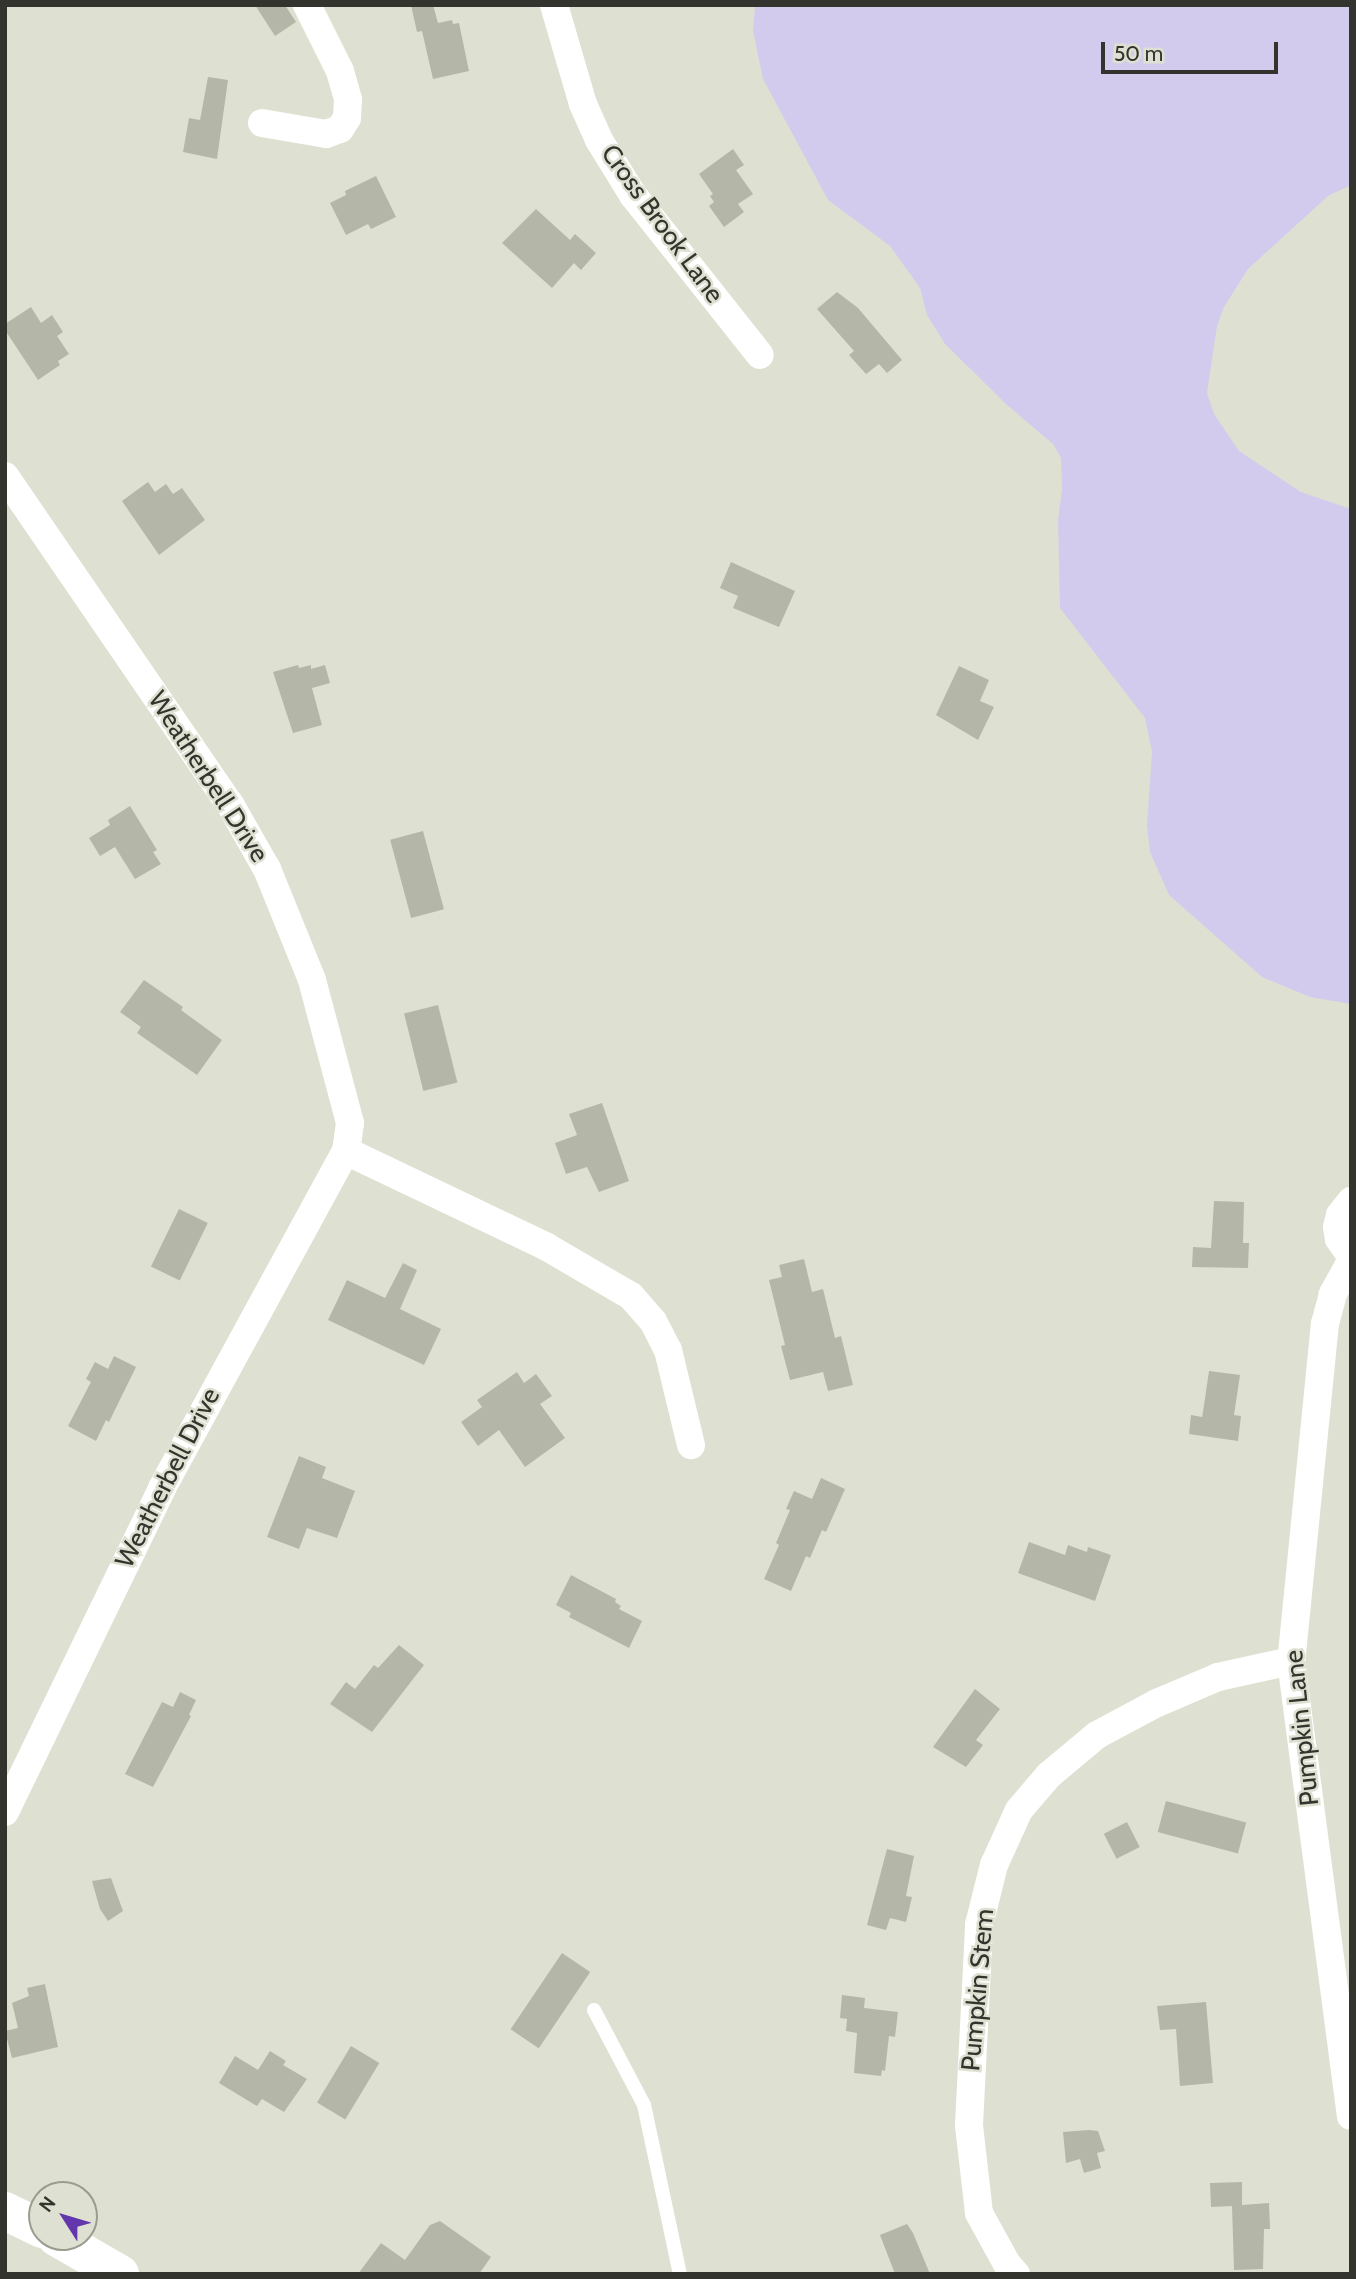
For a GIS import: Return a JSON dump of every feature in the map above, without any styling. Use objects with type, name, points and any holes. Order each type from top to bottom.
[{"type":"main road","points":[[5,2211],[28,2222]]},
{"type":"main road","points":[[80,2251],[120,2274]]},
{"type":"street","points":[[262,122],[326,134],[340,129],[347,118],[348,99],[340,71],[307,5]]},
{"type":"street","name":"Cross Brook Lane","points":[[554,5],[583,104],[599,140],[633,195],[760,355]]},
{"type":"street","name":"Weatherbell Drive","points":[[5,476],[230,803],[267,869],[312,980],[350,1123],[346,1151],[218,1380],[162,1488],[5,1812]]},
{"type":"street","points":[[346,1151],[547,1247],[631,1296],[653,1321],[668,1350],[691,1445]]},
{"type":"street","name":"Pumpkin Lane","points":[[1351,1201],[1340,1215],[1337,1227],[1339,1239],[1351,1259],[1333,1294],[1325,1322],[1291,1661],[1351,2116]]},
{"type":"street","name":"Pumpkin Stem","points":[[1016,2274],[1007,2264],[979,2213],[969,2125],[979,1926],[994,1865],[1019,1810],[1049,1775],[1097,1735],[1157,1703],[1218,1677],[1291,1661]]},
{"type":"lane","points":[[594,2010],[644,2105],[680,2274]]},
{"type":"shaded area","points":[[755,5],[1351,5],[1351,185],[1328,196],[1248,269],[1224,307],[1217,326],[1207,393],[1214,414],[1239,451],[1301,492],[1351,509],[1351,1004],[1310,997],[1262,977],[1169,895],[1150,852],[1147,825],[1152,752],[1145,718],[1060,608],[1058,520],[1062,489],[1061,458],[1053,444],[1007,405],[945,344],[927,315],[920,288],[890,246],[828,200],[763,79],[753,31]]},
{"type":"building","points":[[255,5],[285,5],[296,22],[275,36]]},
{"type":"building","points":[[411,5],[433,5],[438,23],[452,20],[453,24],[459,23],[469,71],[433,79],[422,31],[417,32]]},
{"type":"building","points":[[208,77],[228,80],[217,159],[183,152],[189,118],[200,120]]},
{"type":"building","points":[[733,149],[744,165],[736,170],[753,194],[738,204],[744,212],[724,227],[709,206],[714,202],[710,196],[713,194],[699,174]]},
{"type":"building","points":[[376,176],[396,217],[371,229],[368,224],[346,235],[330,203],[346,195],[345,191]]},
{"type":"building","points":[[536,209],[570,240],[575,234],[596,253],[581,270],[574,263],[552,288],[502,243]]},
{"type":"building","points":[[837,292],[858,308],[902,360],[887,373],[879,364],[866,374],[849,355],[854,351],[817,309]]},
{"type":"building","points":[[31,307],[41,323],[52,315],[63,332],[57,336],[69,354],[58,361],[60,365],[38,380],[5,330],[5,324]]},
{"type":"building","points":[[148,482],[155,492],[166,484],[173,494],[182,488],[205,520],[159,555],[122,501]]},
{"type":"building","points":[[731,562],[795,591],[779,627],[733,608],[738,596],[720,588]]},
{"type":"building","points":[[298,665],[299,668],[311,665],[311,669],[325,665],[330,683],[312,688],[322,725],[293,733],[273,672]]},
{"type":"building","points":[[959,666],[989,680],[980,701],[994,707],[978,740],[936,715]]},
{"type":"building","points":[[130,806],[157,850],[153,852],[161,864],[135,879],[115,847],[100,856],[89,838],[110,825],[108,820]]},
{"type":"building","points":[[423,831],[444,909],[411,918],[390,840]]},
{"type":"building","points":[[144,980],[183,1007],[181,1010],[222,1040],[197,1075],[137,1033],[141,1027],[120,1012]]},
{"type":"building","points":[[438,1005],[457,1083],[423,1091],[404,1013]]},
{"type":"building","points":[[602,1103],[629,1181],[599,1192],[587,1167],[566,1174],[555,1143],[577,1135],[569,1114]]},
{"type":"building","points":[[1214,1201],[1244,1202],[1243,1243],[1249,1243],[1248,1268],[1192,1267],[1193,1247],[1211,1248]]},
{"type":"building","points":[[179,1209],[208,1223],[180,1281],[151,1267]]},
{"type":"building","points":[[804,1259],[812,1292],[823,1289],[835,1338],[841,1336],[853,1385],[828,1391],[823,1372],[790,1380],[781,1346],[785,1345],[769,1280],[782,1277],[779,1265]]},
{"type":"building","points":[[403,1263],[417,1270],[400,1309],[441,1329],[424,1365],[328,1320],[347,1280],[385,1298]]},
{"type":"building","points":[[114,1356],[136,1367],[109,1422],[106,1420],[96,1441],[68,1426],[91,1382],[86,1379],[95,1362],[108,1369]]},
{"type":"building","points":[[1209,1371],[1240,1375],[1234,1415],[1241,1416],[1238,1441],[1189,1434],[1191,1415],[1202,1417]]},
{"type":"building","points":[[517,1372],[524,1383],[536,1374],[552,1396],[540,1404],[565,1438],[525,1467],[499,1430],[478,1446],[461,1422],[482,1407],[477,1400]]},
{"type":"building","points":[[299,1456],[326,1467],[322,1478],[355,1491],[337,1538],[307,1528],[299,1549],[267,1537]]},
{"type":"building","points":[[821,1478],[845,1489],[826,1532],[822,1530],[810,1558],[806,1556],[791,1591],[764,1579],[779,1545],[776,1543],[790,1510],[786,1509],[794,1491],[812,1499]]},
{"type":"building","points":[[1029,1542],[1065,1555],[1068,1545],[1087,1552],[1088,1547],[1111,1555],[1095,1601],[1018,1573]]},
{"type":"building","points":[[571,1575],[616,1599],[615,1602],[621,1606],[619,1609],[642,1621],[629,1648],[569,1617],[571,1613],[556,1605]]},
{"type":"building","points":[[399,1645],[424,1665],[372,1732],[330,1704],[346,1682],[355,1689],[374,1665],[378,1668]]},
{"type":"building","points":[[975,1689],[1000,1709],[976,1740],[983,1745],[966,1767],[933,1747]]},
{"type":"building","points":[[180,1692],[196,1700],[189,1715],[191,1716],[153,1787],[125,1774],[162,1702],[173,1707]]},
{"type":"building","points":[[1166,1801],[1246,1822],[1238,1853],[1158,1832]]},
{"type":"building","points":[[1127,1822],[1140,1847],[1117,1859],[1104,1834]]},
{"type":"building","points":[[887,1849],[914,1856],[906,1896],[912,1897],[906,1922],[890,1918],[886,1930],[867,1925]]},
{"type":"building","points":[[111,1878],[123,1911],[108,1921],[100,1909],[92,1881]]},
{"type":"building","points":[[562,1953],[590,1972],[539,2048],[511,2029]]},
{"type":"building","points":[[45,1984],[58,2047],[12,2058],[5,2031],[18,2028],[12,2003],[29,1996],[27,1988]]},
{"type":"building","points":[[842,1995],[865,1998],[864,2008],[898,2012],[895,2037],[889,2036],[885,2071],[882,2070],[881,2076],[854,2073],[857,2033],[846,2031],[847,2019],[840,2018]]},
{"type":"building","points":[[1206,2002],[1213,2083],[1180,2086],[1176,2029],[1160,2030],[1157,2006]]},
{"type":"building","points":[[351,2046],[379,2063],[345,2120],[317,2103]]},
{"type":"building","points":[[270,2051],[286,2061],[283,2065],[307,2079],[284,2112],[262,2099],[257,2106],[219,2083],[235,2056],[258,2070]]},
{"type":"building","points":[[1098,2131],[1105,2151],[1097,2153],[1101,2168],[1084,2173],[1080,2159],[1066,2163],[1063,2132]]},
{"type":"building","points":[[1242,2182],[1242,2205],[1269,2203],[1270,2229],[1264,2229],[1263,2269],[1234,2270],[1232,2206],[1211,2207],[1210,2183]]},
{"type":"building","points":[[440,2221],[491,2257],[479,2274],[358,2274],[381,2243],[405,2260],[430,2225]]},
{"type":"building","points":[[907,2224],[930,2274],[895,2274],[880,2235]]}]
